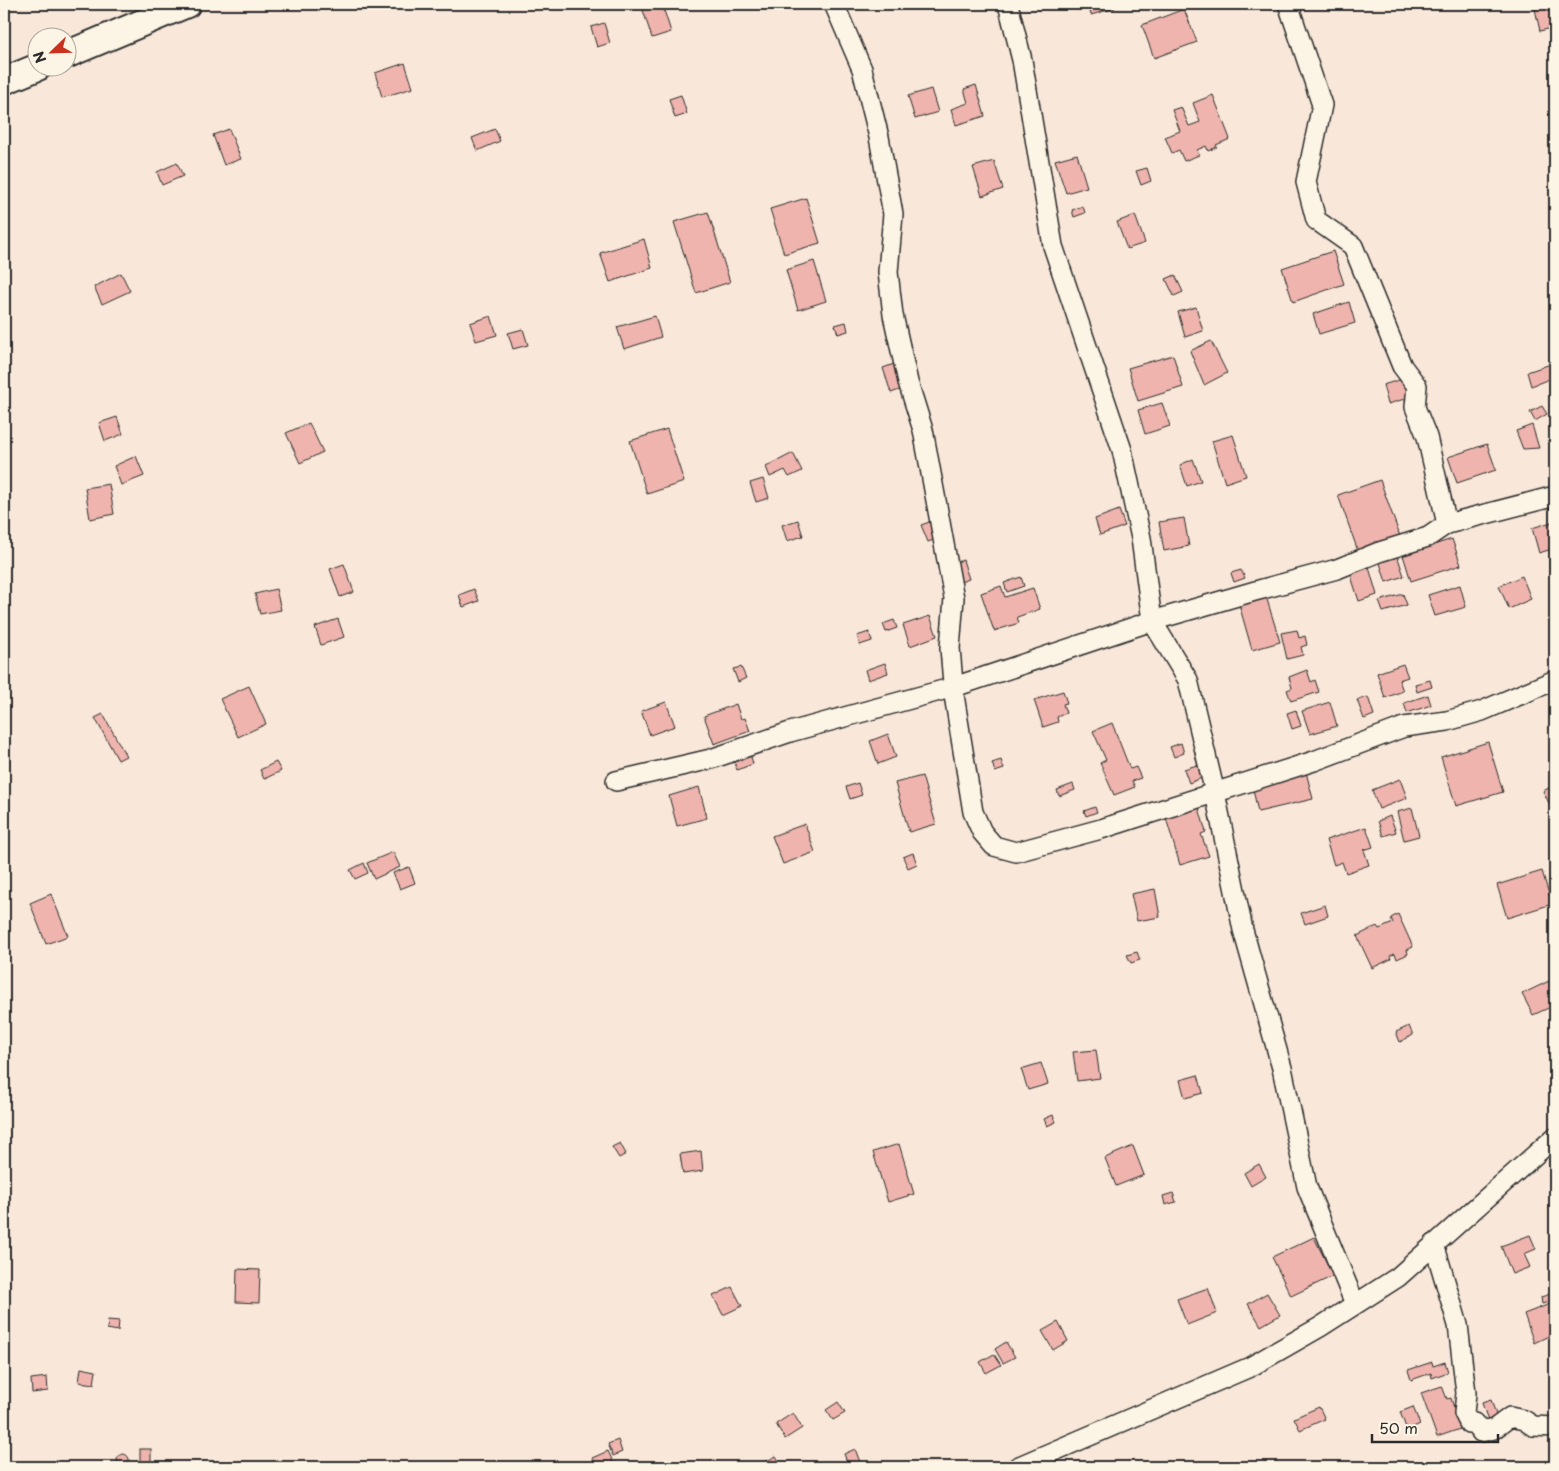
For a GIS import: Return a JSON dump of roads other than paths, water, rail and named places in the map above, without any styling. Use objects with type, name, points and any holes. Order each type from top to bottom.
[{"type":"street","points":[[78,50],[187,4]]},
{"type":"street","points":[[834,4],[862,69],[888,187],[893,214],[888,272],[889,292],[908,382],[923,430],[941,535],[953,591],[950,648],[973,812],[982,832],[994,846],[1016,852],[1043,846],[1314,761],[1404,727],[1447,721],[1482,711],[1555,680]]},
{"type":"street","points":[[1008,4],[1022,60],[1053,246],[1122,450],[1140,538],[1152,621],[1188,680],[1215,792],[1242,930],[1282,1068],[1307,1187],[1355,1304]]},
{"type":"street","points":[[1288,4],[1322,105],[1306,182],[1316,220],[1353,246],[1402,366],[1417,386],[1415,408],[1427,437],[1447,524]]},
{"type":"street","points":[[4,81],[28,71]]},
{"type":"street","points":[[616,781],[710,759],[790,732],[954,687],[1152,621],[1255,590],[1337,569],[1378,552],[1428,537],[1447,524],[1555,496]]},
{"type":"street","points":[[1017,1467],[1250,1366],[1320,1327],[1398,1277],[1555,1137]]},
{"type":"street","points":[[1434,1244],[1458,1325],[1466,1393],[1465,1418],[1468,1423],[1474,1423],[1481,1432],[1494,1429],[1510,1417],[1524,1420],[1533,1426],[1555,1427]]}]
